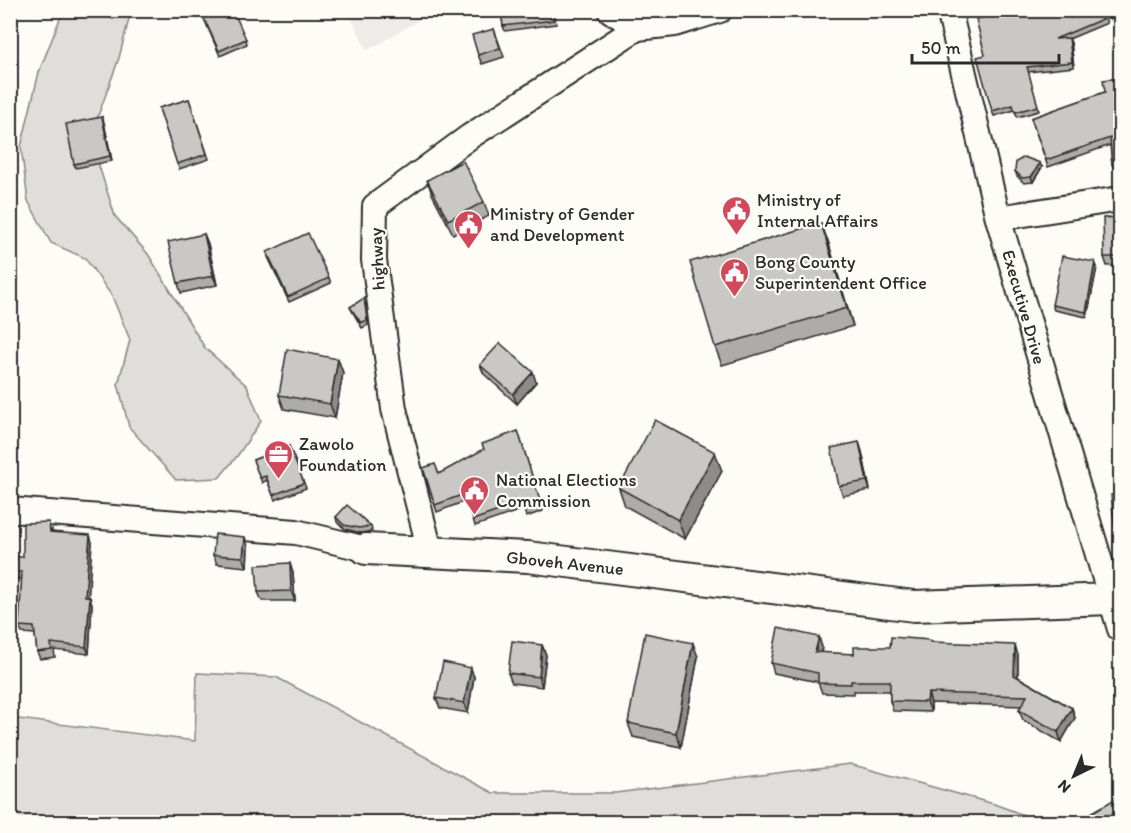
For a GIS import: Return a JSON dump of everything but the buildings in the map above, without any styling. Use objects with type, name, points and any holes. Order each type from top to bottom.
[{"type":"main road","name":"Gboveh Avenue","points":[[366,549],[528,557],[914,606],[1116,598]]},
{"type":"street","points":[[610,10],[637,28]]},
{"type":"street","name":"highway","points":[[430,551],[394,409],[374,260],[375,206],[469,137],[637,28],[675,24],[720,10]]},
{"type":"street","name":"Executive Drive","points":[[949,10],[998,218],[1116,598],[1120,629]]},
{"type":"street","points":[[998,218],[1120,199]]},
{"type":"street","name":"Gboveh Avenue","points":[[10,510],[296,532],[366,549]]},
{"type":"shaded area","points":[[63,11],[131,11],[119,58],[98,116],[99,166],[115,216],[148,254],[205,348],[247,386],[261,421],[219,478],[176,480],[129,427],[118,384],[130,340],[112,296],[85,258],[51,243],[28,201],[21,147],[39,72]]},
{"type":"shaded area","points":[[348,11],[434,11],[367,51]]},
{"type":"shaded area","points":[[197,673],[276,677],[493,793],[615,793],[850,764],[994,804],[1043,822],[11,822],[11,718],[195,741]]},
{"type":"place","name":"Ministry of Internal Affairs","points":[[736,236]]},
{"type":"place","name":"Ministry of Gender and Development","points":[[469,250]]},
{"type":"place","name":"Bong County Superintendent Office","points":[[734,298]]},
{"type":"place","name":"Zawolo Foundation","points":[[278,480]]},
{"type":"place","name":"National Elections Commission","points":[[475,516]]}]
